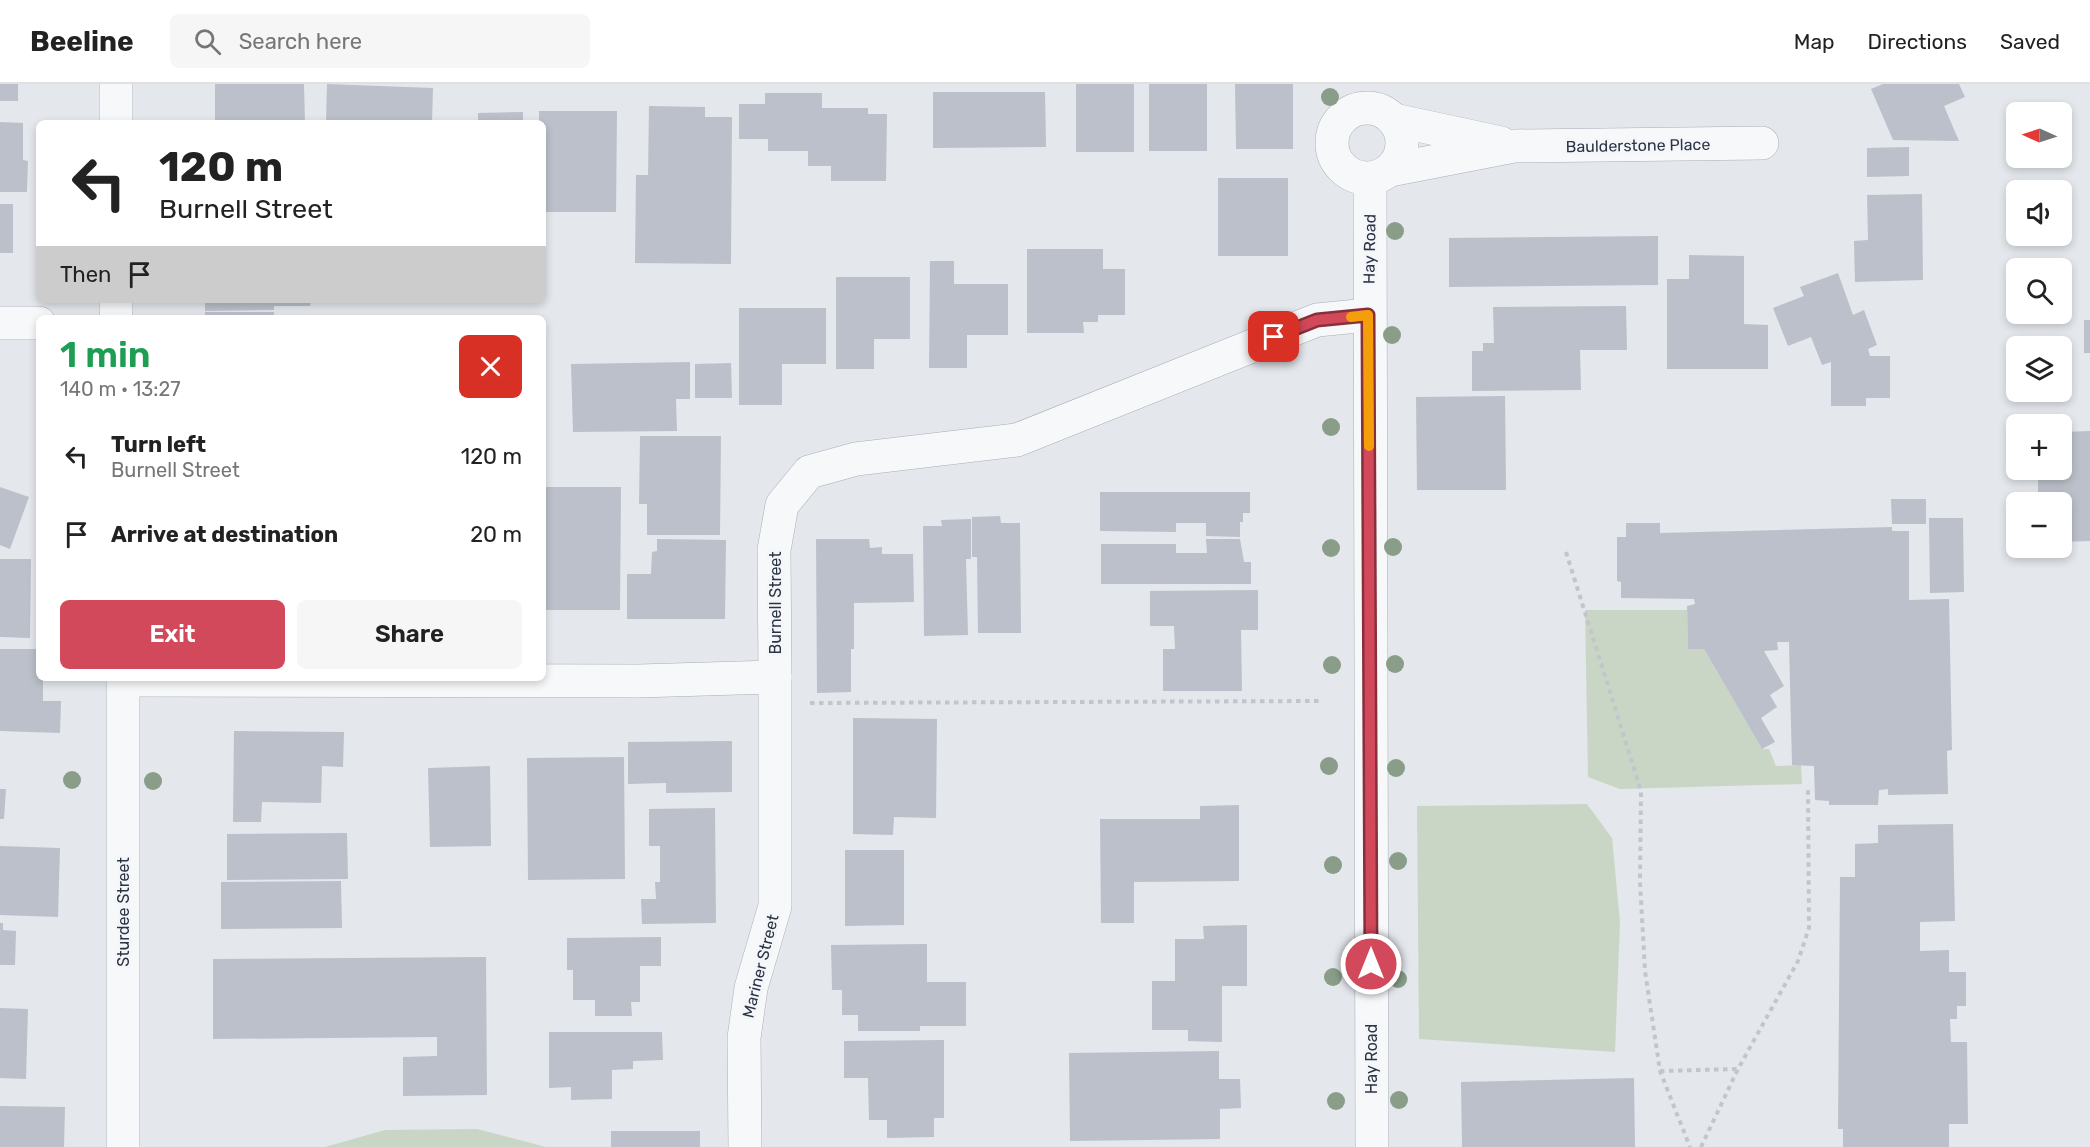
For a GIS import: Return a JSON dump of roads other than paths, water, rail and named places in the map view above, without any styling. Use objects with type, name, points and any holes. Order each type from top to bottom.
[{"type":"street","points":[[116,84],[116,120]]},
{"type":"street","points":[[1362,96],[1375,109],[1394,120],[1403,142],[1401,153],[1380,174],[1358,177],[1343,168],[1333,153],[1332,141],[1342,119],[1362,96]]},
{"type":"street","name":"Baulderstone Place","points":[[1394,120],[1514,146]]},
{"type":"street","name":"Baulderstone Place","points":[[1380,174],[1514,146],[1762,143]]},
{"type":"street","name":"Hay Road","points":[[1372,1147],[1368,315],[1380,174]]},
{"type":"street","name":"Burnell Street","points":[[546,681],[639,681],[775,677],[774,550],[782,505],[809,472],[856,459],[1017,440],[1317,320],[1368,315]]},
{"type":"street","points":[[0,322],[36,322]]},
{"type":"street","name":"Mariner Street","points":[[745,1147],[744,1038],[751,988],[775,906],[775,677]]},
{"type":"street","name":"Sturdee Street","points":[[123,681],[123,1147]]}]
